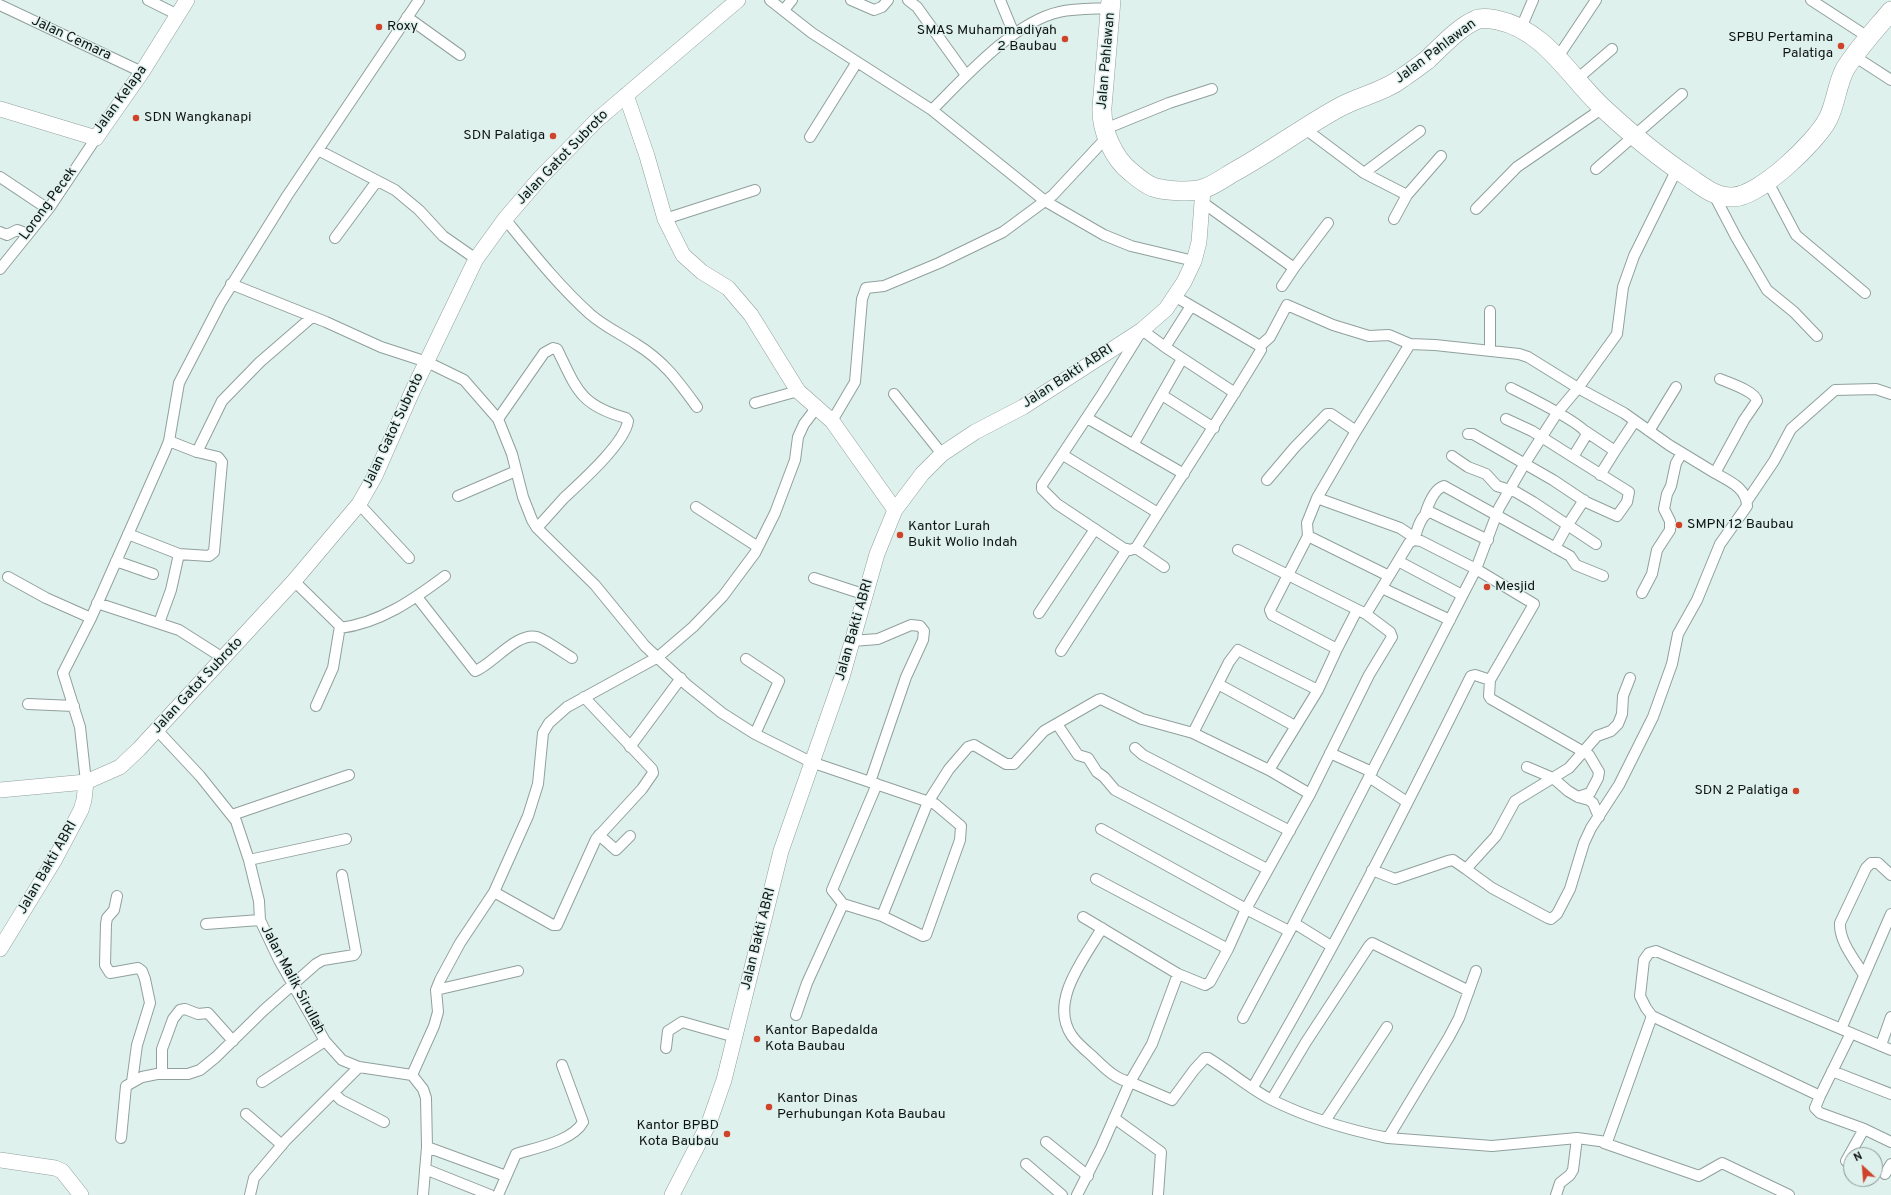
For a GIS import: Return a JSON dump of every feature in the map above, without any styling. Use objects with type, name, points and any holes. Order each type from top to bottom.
[{"type":"highway","name":"Jalan Pahlawan","points":[[1111,4],[1102,107],[1106,133],[1122,164],[1149,185],[1203,196],[1304,128],[1342,106],[1398,81],[1476,20],[1483,19],[1500,21],[1521,28],[1558,57],[1576,80],[1603,108],[1677,169],[1713,193],[1726,197],[1739,196],[1768,182],[1783,169],[1822,128],[1831,113],[1844,72],[1868,37],[1891,11]]},
{"type":"street","points":[[148,0],[178,15]]},
{"type":"street","name":"Jalan Kelapa","points":[[0,109],[96,138],[142,72],[187,0]]},
{"type":"street","points":[[86,782],[80,727],[63,673],[91,618],[147,494],[169,441],[179,383],[231,284],[318,150],[419,0]]},
{"type":"street","name":"Jalan Gatot Subroto","points":[[0,790],[86,782],[120,767],[157,730],[294,581],[359,504],[375,476],[476,259],[505,219],[572,143],[738,0]]},
{"type":"street","points":[[770,0],[812,33],[932,110],[1045,202],[1104,235],[1131,246],[1194,261]]},
{"type":"street","points":[[784,10],[792,0]]},
{"type":"street","points":[[851,0],[874,10],[882,7],[888,0]]},
{"type":"street","points":[[908,0],[917,6],[966,75]]},
{"type":"street","points":[[1000,0],[1014,34]]},
{"type":"street","points":[[1521,28],[1533,0]]},
{"type":"street","points":[[1558,57],[1596,0]]},
{"type":"street","points":[[1811,0],[1868,37]]},
{"type":"street","points":[[932,110],[966,75],[1014,34],[1038,20],[1058,12],[1111,4]]},
{"type":"street","name":"Jalan Cemara","points":[[0,5],[142,72]]},
{"type":"street","points":[[407,17],[460,55]]},
{"type":"street","points":[[1576,80],[1612,49]]},
{"type":"street","points":[[1854,56],[1891,80]]},
{"type":"street","points":[[810,137],[857,62]]},
{"type":"street","points":[[832,421],[855,382],[862,299],[866,288],[884,286],[939,263],[1003,232],[1045,202],[1106,133],[1169,103],[1212,89]]},
{"type":"street","points":[[1596,169],[1682,94]]},
{"type":"street","points":[[626,95],[647,156],[665,219],[685,258],[702,272],[728,288],[751,315],[798,392],[817,406],[832,421],[895,510]]},
{"type":"street","points":[[1476,209],[1517,167],[1603,108]]},
{"type":"street","points":[[1304,128],[1349,164],[1407,195]]},
{"type":"street","points":[[1364,173],[1420,131]]},
{"type":"street","name":"Lorong Pecek","points":[[0,269],[48,209],[96,138]]},
{"type":"street","points":[[318,150],[395,190],[419,210],[443,236],[476,259]]},
{"type":"street","points":[[1394,219],[1407,195],[1441,156]]},
{"type":"street","points":[[1242,1018],[1291,927],[1476,569],[1496,515],[1509,491],[1557,413],[1578,388],[1616,334],[1624,287],[1634,256],[1677,169]]},
{"type":"street","points":[[0,177],[48,209]]},
{"type":"street","points":[[335,238],[377,181]]},
{"type":"street","points":[[1768,182],[1796,235],[1865,293]]},
{"type":"street","points":[[665,219],[755,190]]},
{"type":"street","points":[[1713,193],[1736,237],[1767,290],[1792,309],[1817,336]]},
{"type":"street","points":[[1203,196],[1294,268]]},
{"type":"street","name":"Jalan Bakti ABRI","points":[[672,1195],[709,1123],[724,1080],[782,851],[811,762],[842,677],[877,554],[895,510],[922,474],[942,454],[975,432],[1023,407],[1142,330],[1166,309],[1176,296],[1194,261],[1199,242],[1203,196]]},
{"type":"street","points":[[505,219],[563,289],[612,331],[636,344],[658,360],[676,377],[697,407]]},
{"type":"street","points":[[1282,286],[1328,223]]},
{"type":"street","points":[[0,232],[7,235],[17,230],[28,234]]},
{"type":"street","points":[[231,284],[381,347],[427,362],[464,380],[498,418],[512,454],[523,497],[532,520],[537,528],[595,585],[637,638],[681,678],[722,713],[755,734],[811,762],[874,783],[938,806],[961,826],[962,829],[926,935],[924,936],[882,916],[843,904],[836,897],[831,888],[874,783],[906,677],[923,640],[924,631],[920,626],[911,624],[878,639],[852,641]]},
{"type":"street","points":[[1176,296],[1260,346]]},
{"type":"street","points":[[1061,651],[1184,474],[1214,428],[1261,350],[1260,346],[1270,337],[1287,305],[1333,325],[1369,336],[1390,335],[1410,344],[1435,345],[1519,354],[1528,357],[1578,388],[1619,410],[1682,453],[1738,486],[1747,501]]},
{"type":"street","points":[[1165,347],[1191,306]]},
{"type":"street","points":[[1490,311],[1490,351]]},
{"type":"street","points":[[197,452],[222,402],[260,362],[312,317]]},
{"type":"street","points":[[1164,567],[1095,529],[1057,504],[1042,489],[1042,485],[1087,418],[1142,330],[1182,359],[1235,393]]},
{"type":"street","points":[[1337,649],[1270,613],[1270,610],[1308,536],[1307,523],[1317,498],[1356,430],[1410,344]]},
{"type":"street","points":[[498,418],[544,352],[553,348],[557,349],[573,381],[584,398],[601,409],[626,418],[628,421],[624,433],[589,475],[537,528]]},
{"type":"street","points":[[1133,445],[1182,359]]},
{"type":"street","points":[[1715,473],[1744,420],[1757,401],[1755,397],[1747,391],[1720,379]]},
{"type":"street","points":[[1649,431],[1676,387]]},
{"type":"street","points":[[1511,388],[1557,413],[1615,451]]},
{"type":"street","points":[[1372,870],[1395,879],[1453,860],[1492,888],[1548,918],[1554,918],[1570,889],[1584,842],[1619,785],[1653,717],[1672,664],[1678,634],[1697,600],[1720,544],[1745,510],[1747,501],[1774,461],[1791,429],[1835,390],[1876,389],[1891,394]]},
{"type":"street","points":[[755,403],[798,392]]},
{"type":"street","points":[[894,394],[942,454]]},
{"type":"street","points":[[1162,395],[1214,428]]},
{"type":"street","points":[[423,1195],[427,1147],[425,1092],[412,1075],[437,1015],[436,990],[460,943],[494,892],[528,816],[538,784],[543,733],[552,719],[584,697],[658,657],[693,627],[723,596],[747,565],[758,547],[787,484],[795,460],[798,437],[804,424],[817,406]]},
{"type":"street","points":[[1267,480],[1295,447],[1328,414],[1331,414],[1356,430]]},
{"type":"street","points":[[1087,418],[1184,474]]},
{"type":"street","points":[[1468,434],[1473,434],[1525,463],[1584,500],[1616,517],[1627,502],[1629,492],[1541,437],[1506,419]]},
{"type":"street","points":[[1600,475],[1635,421]]},
{"type":"street","points":[[1573,457],[1587,434],[1586,431]]},
{"type":"street","points":[[128,534],[179,554],[209,556],[214,552],[216,545],[222,462],[218,457],[197,452],[169,441]]},
{"type":"street","points":[[1642,592],[1652,574],[1657,550],[1670,530],[1670,521],[1664,509],[1666,494],[1671,486],[1676,463],[1682,453]]},
{"type":"street","points":[[1063,455],[1158,513]]},
{"type":"street","points":[[1452,456],[1468,467],[1486,474],[1497,486],[1516,492],[1533,502],[1596,544]]},
{"type":"street","points":[[458,496],[516,471]]},
{"type":"street","points":[[1269,770],[1318,690],[1337,649],[1362,612],[1382,588],[1410,543],[1414,540],[1431,499],[1438,488],[1444,486],[1570,556],[1579,566],[1603,576]]},
{"type":"street","points":[[1317,498],[1400,528],[1412,536],[1414,540],[1421,541],[1476,569],[1534,604],[1490,680],[1490,698],[1589,755],[1599,772],[1598,778],[1590,793],[1583,797],[1578,797]]},
{"type":"street","points":[[1555,548],[1584,500]]},
{"type":"street","points":[[359,504],[409,558]]},
{"type":"street","points":[[696,507],[758,547]]},
{"type":"street","points":[[1425,515],[1430,512],[1434,512],[1488,540]]},
{"type":"street","points":[[1039,613],[1095,529]]},
{"type":"street","points":[[1308,536],[1389,576]]},
{"type":"street","points":[[1083,917],[1178,974],[1205,985],[1210,982],[1215,975],[1267,870],[1310,794],[1369,675],[1392,637],[1390,632],[1362,612],[1238,550]]},
{"type":"street","points":[[159,623],[171,590],[179,554]]},
{"type":"street","points":[[116,561],[153,574]]},
{"type":"street","points":[[1398,561],[1462,595]]},
{"type":"street","points":[[340,628],[356,626],[378,618],[417,597],[445,576]]},
{"type":"street","points":[[8,577],[46,598],[91,618]]},
{"type":"street","points":[[814,578],[866,595]]},
{"type":"street","points":[[294,581],[338,622],[340,628],[333,668],[316,706]]},
{"type":"street","points":[[1382,588],[1450,620]]},
{"type":"street","points":[[417,597],[475,671],[512,645],[526,638],[537,637],[572,658]]},
{"type":"street","points":[[97,603],[179,630],[224,658]]},
{"type":"street","points":[[1193,733],[1229,662],[1238,650],[1318,690]]},
{"type":"street","points":[[746,659],[779,681],[755,734]]},
{"type":"street","points":[[1253,1087],[1298,1011],[1471,676],[1475,675],[1490,680]]},
{"type":"street","points":[[630,747],[681,678]]},
{"type":"street","points":[[1466,869],[1496,836],[1515,801],[1569,768],[1597,736],[1611,731],[1618,724],[1622,714],[1623,696],[1630,678]]},
{"type":"street","points":[[1218,684],[1295,726]]},
{"type":"street","points":[[494,892],[553,925],[557,924],[593,844],[599,835],[642,789],[654,773],[652,769],[584,697]]},
{"type":"street","points":[[882,916],[928,802],[949,769],[970,746],[974,745],[991,756],[1011,765],[1014,764],[1041,734],[1101,699],[1142,719],[1193,733],[1269,770],[1310,794]]},
{"type":"street","points":[[28,704],[74,706]]},
{"type":"street","points":[[1058,724],[1078,755],[1088,758],[1097,772],[1104,777],[1115,790],[1267,870]]},
{"type":"street","name":"Jalan Malik Sirullah","points":[[157,730],[200,776],[232,815],[239,826],[250,860],[259,901],[260,920],[293,985],[325,1040],[342,1060],[359,1068],[412,1075]]},
{"type":"street","points":[[1135,748],[1143,755],[1290,831]]},
{"type":"street","points":[[1330,753],[1370,775],[1407,802]]},
{"type":"street","points":[[1527,767],[1553,778],[1568,791],[1593,803],[1599,817]]},
{"type":"street","points":[[232,815],[349,775]]},
{"type":"street","name":"Jalan Bakti ABRI","points":[[0,949],[51,866],[81,810],[86,782]]},
{"type":"street","points":[[1101,830],[1246,910],[1291,927],[1331,946]]},
{"type":"street","points":[[599,835],[616,850],[630,836]]},
{"type":"street","points":[[250,860],[346,839]]},
{"type":"street","points":[[1864,975],[1844,941],[1840,931],[1840,923],[1866,868],[1871,863],[1878,863],[1891,875]]},
{"type":"street","points":[[121,1138],[125,1089],[132,1082],[142,1077],[197,1072],[216,1057],[316,964],[323,960],[354,955],[356,952],[342,875]]},
{"type":"street","points":[[1096,879],[1228,949]]},
{"type":"street","points":[[117,896],[114,910],[106,918],[105,965],[110,973],[138,968],[142,971],[150,1003],[137,1045],[132,1082]]},
{"type":"street","points":[[796,1015],[807,983],[843,904]]},
{"type":"street","points":[[1891,914],[1864,975],[1832,1071],[1815,1108],[1820,1114],[1864,1129],[1891,1142]]},
{"type":"street","points":[[206,924],[260,920]]},
{"type":"street","points":[[1102,928],[1067,992],[1063,1004],[1064,1019],[1071,1036],[1079,1045],[1111,1074],[1123,1081],[1130,1082],[1172,1100],[1194,1070],[1205,1058],[1208,1058],[1272,1099],[1324,1121],[1366,1134],[1388,1138],[1492,1146],[1577,1138],[1604,1143],[1699,1176],[1722,1163],[1789,1195]]},
{"type":"street","points":[[1272,1099],[1306,1042],[1372,943],[1469,991]]},
{"type":"street","points":[[1820,1096],[1652,1016],[1640,996],[1644,960],[1649,953],[1656,951],[1891,1050]]},
{"type":"street","points":[[436,990],[518,971]]},
{"type":"street","points":[[1388,1138],[1449,1037],[1476,971]]},
{"type":"street","points":[[1077,1195],[1088,1176],[1130,1082],[1152,1044],[1178,974]]},
{"type":"street","points":[[162,1074],[162,1049],[173,1019],[180,1010],[185,1009],[198,1014],[208,1013],[233,1041]]},
{"type":"street","points":[[1604,1143],[1609,1138],[1652,1016]]},
{"type":"street","points":[[1880,1045],[1891,1017]]},
{"type":"street","points":[[666,1048],[668,1031],[682,1022],[735,1037]]},
{"type":"street","points":[[1324,1121],[1387,1027]]},
{"type":"street","points":[[262,1082],[325,1040]]},
{"type":"street","points":[[498,1195],[516,1154],[549,1144],[568,1136],[580,1127],[583,1122],[562,1065]]},
{"type":"street","points":[[250,1195],[254,1178],[282,1145],[359,1068]]},
{"type":"street","points":[[1832,1071],[1891,1094]]},
{"type":"street","points":[[334,1093],[341,1100],[384,1122]]},
{"type":"street","points":[[246,1114],[282,1145]]},
{"type":"street","points":[[1114,1118],[1161,1152],[1158,1195]]},
{"type":"street","points":[[1854,1147],[1864,1129]]},
{"type":"street","points":[[1556,1195],[1560,1182],[1570,1175],[1573,1170],[1577,1138]]},
{"type":"street","points":[[1046,1142],[1088,1176]]},
{"type":"street","points":[[427,1147],[506,1176]]},
{"type":"street","points":[[0,1160],[55,1168],[62,1171],[81,1195]]},
{"type":"street","points":[[1026,1164],[1062,1195]]},
{"type":"street","points":[[1885,1174],[1891,1164]]},
{"type":"street","points":[[425,1169],[490,1195]]},
{"type":"place","name":"Roxy","points":[[379,27]]},
{"type":"place","name":"SMAS Muhammadiyah 2 Baubau","points":[[1065,39]]},
{"type":"place","name":"SPBU Pertamina Palatiga","points":[[1841,46]]},
{"type":"place","name":"SDN Wangkanapi","points":[[136,118]]},
{"type":"place","name":"SDN Palatiga","points":[[553,136]]},
{"type":"place","name":"SMPN 12 Baubau","points":[[1679,525]]},
{"type":"place","name":"Kantor Lurah Bukit Wolio Indah","points":[[900,535]]},
{"type":"place","name":"Mesjid","points":[[1487,587]]},
{"type":"place","name":"SDN 2 Palatiga","points":[[1796,791]]},
{"type":"place","name":"Kantor Bapedalda Kota Baubau","points":[[757,1039]]},
{"type":"place","name":"Kantor Dinas Perhubungan Kota Baubau","points":[[769,1107]]},
{"type":"place","name":"Kantor BPBD Kota Baubau","points":[[727,1134]]}]
